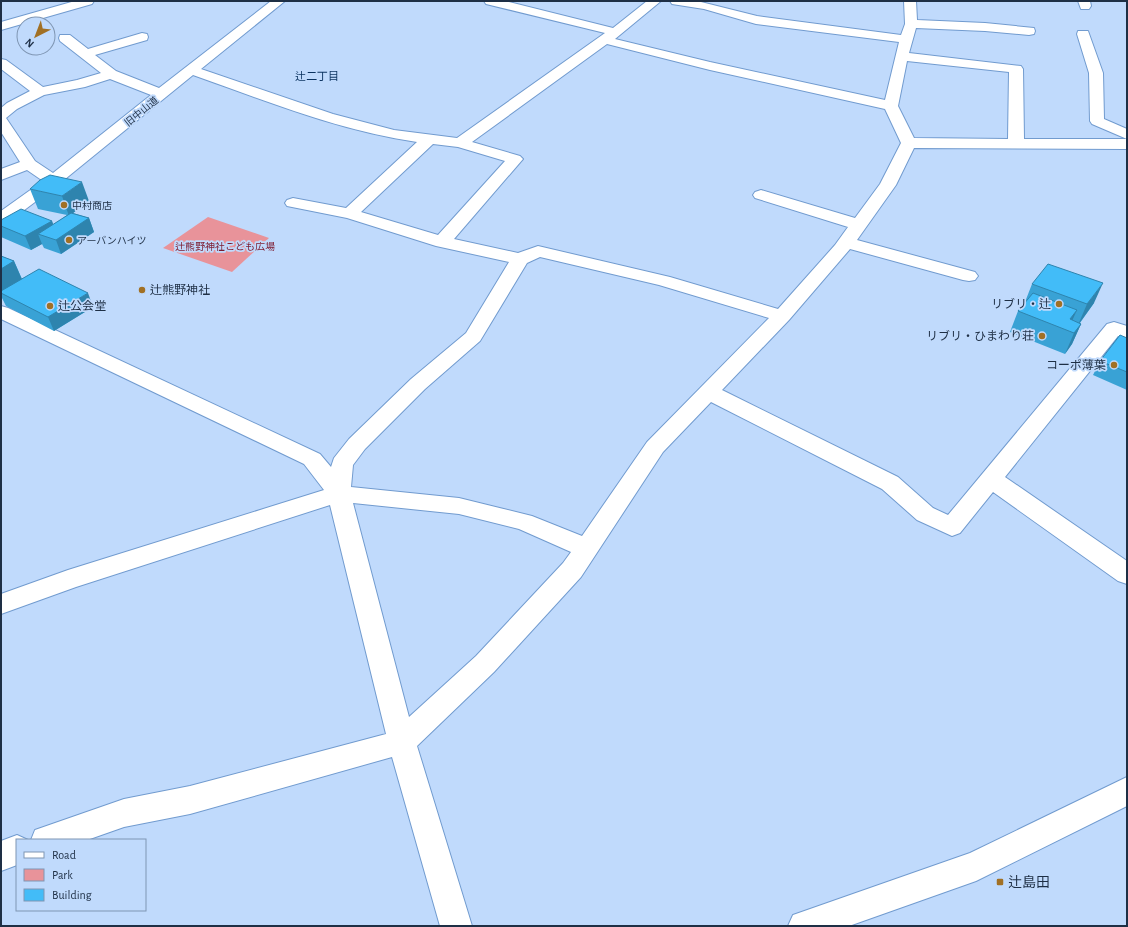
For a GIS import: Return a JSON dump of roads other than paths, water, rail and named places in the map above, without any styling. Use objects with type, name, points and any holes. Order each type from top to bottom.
[{"type":"street","points":[[1,26],[88,1]]},
{"type":"street","name":"旧中山道","points":[[1,219],[53,181],[279,1]]},
{"type":"street","points":[[490,1],[519,8],[710,66],[891,106]]},
{"type":"street","points":[[519,8],[530,1]]},
{"type":"street","points":[[460,143],[610,36],[655,1]]},
{"type":"street","points":[[676,1],[707,4],[756,20],[906,40],[1016,69],[1016,144]]},
{"type":"street","points":[[909,143],[891,106],[906,40],[910,1]]},
{"type":"street","points":[[906,40],[985,27],[1029,31]]},
{"type":"street","points":[[1083,34],[1096,72],[1097,121],[1127,135]]},
{"type":"street","points":[[86,54],[142,37]]},
{"type":"street","points":[[66,38],[111,74],[161,94]]},
{"type":"street","points":[[1,63],[40,92]]},
{"type":"street","points":[[191,70],[328,116],[394,134],[460,143],[515,159],[442,242]]},
{"type":"street","points":[[53,181],[29,164],[2,122],[12,106],[40,92],[80,84],[111,74]]},
{"type":"street","points":[[350,214],[429,138]]},
{"type":"street","points":[[909,143],[1127,144]]},
{"type":"street","points":[[49,839],[124,813],[190,800],[402,742],[485,664],[572,570],[655,447],[782,316],[846,242],[888,185],[909,143]]},
{"type":"street","points":[[1,175],[29,164]]},
{"type":"street","points":[[761,195],[858,225]]},
{"type":"street","points":[[293,203],[350,214],[442,242],[520,259]]},
{"type":"street","points":[[846,242],[969,276]]},
{"type":"street","points":[[456,926],[402,742],[339,494],[342,464],[353,449],[418,384],[473,337],[520,259],[538,251],[664,281],[782,316]]},
{"type":"street","points":[[1,312],[312,460],[339,494]]},
{"type":"street","points":[[708,392],[890,483],[925,514],[952,527],[991,479],[1120,331]]},
{"type":"street","points":[[991,479],[1127,574]]},
{"type":"street","points":[[1,604],[68,580],[339,494],[384,497],[459,506],[524,522],[586,548]]},
{"type":"street","points":[[804,926],[976,866],[1127,791]]},
{"type":"street","points":[[1,856],[16,850]]},
{"type":"place","name":"中村商店","points":[[64,205]]},
{"type":"place","name":"アーバンハイツ","points":[[69,240]]},
{"type":"place","name":"辻熊野神社","points":[[142,290]]},
{"type":"place","name":"リブリ・辻","points":[[1059,304]]},
{"type":"place","name":"辻公会堂","points":[[50,306]]},
{"type":"place","name":"リブリ・ひまわり荘","points":[[1042,336]]},
{"type":"place","name":"コーポ薄葉","points":[[1114,365]]},
{"type":"place","name":"辻島田","points":[[1000,882]]},
{"type":"district","name":"辻二丁目","points":[[317,76]]},
{"type":"park label","name":"辻熊野神社こども広場","points":[[225,246]]}]
